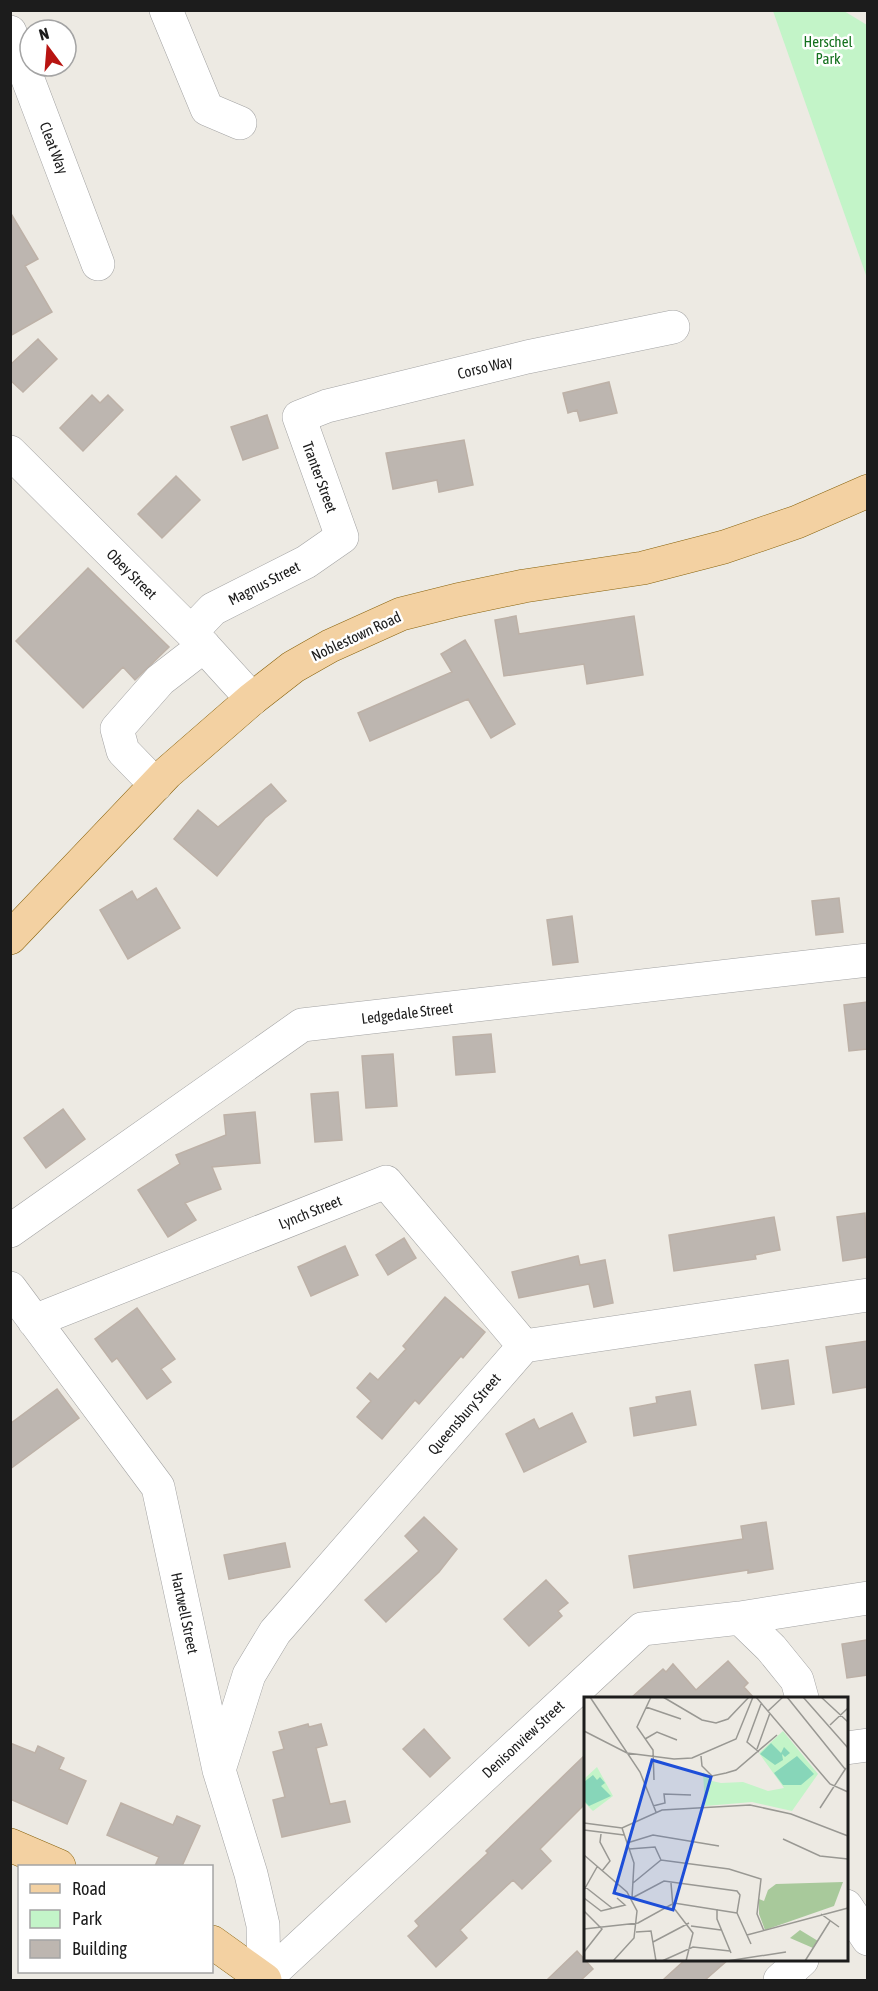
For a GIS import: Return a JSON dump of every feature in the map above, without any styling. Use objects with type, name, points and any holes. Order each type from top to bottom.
[{"type":"main road","name":"Noblestown Road","points":[[10,939],[156,785],[252,699],[293,667],[330,646],[401,614],[524,586],[643,568],[724,547],[797,522],[867,491]]},
{"type":"main road","points":[[10,1845],[57,1865]]},
{"type":"main road","points":[[213,1943],[264,1980]]},
{"type":"street","points":[[166,10],[207,109],[240,123]]},
{"type":"street","name":"Cleat Way","points":[[10,32],[98,264]]},
{"type":"street","name":"Corso Way","points":[[299,417],[327,406],[527,357],[673,327]]},
{"type":"street","name":"Tranter Street","points":[[299,417],[342,537]]},
{"type":"street","name":"Obey Street","points":[[10,452],[197,639],[252,699]]},
{"type":"street","name":"Magnus Street","points":[[156,785],[123,751],[117,729],[197,639],[213,609],[306,562],[342,537]]},
{"type":"street","name":"Ledgedale Street","points":[[10,1231],[302,1025],[867,960]]},
{"type":"street","name":"Lynch Street","points":[[34,1321],[386,1182],[524,1346]]},
{"type":"street","name":"Hartwell Street","points":[[10,1288],[158,1487],[219,1770],[251,1874],[263,1925],[264,1980]]},
{"type":"street","points":[[524,1346],[867,1295]]},
{"type":"street","name":"Queensbury Street","points":[[219,1770],[249,1674],[275,1632],[524,1346]]},
{"type":"street","name":"Denisonview Street","points":[[264,1980],[642,1629],[740,1618],[867,1598]]},
{"type":"street","points":[[740,1618],[771,1648],[797,1680],[802,1697]]},
{"type":"street","points":[[848,1748],[867,1745]]},
{"type":"street","points":[[853,1908],[867,1939]]},
{"type":"street","points":[[780,1980],[799,1961]]},
{"type":"green space","name":"Herschel Park","points":[[773,11],[844,11],[867,25],[867,278]]},
{"type":"building","points":[[10,212],[38,259],[25,266],[52,312],[10,336]]},
{"type":"building","points":[[38,339],[57,359],[23,392],[10,380],[10,365]]},
{"type":"building","points":[[609,382],[617,413],[580,421],[577,410],[568,413],[563,393]]},
{"type":"building","points":[[92,395],[100,403],[108,395],[123,410],[83,451],[60,428]]},
{"type":"building","points":[[267,415],[278,448],[243,460],[231,427]]},
{"type":"building","points":[[464,440],[473,485],[439,492],[437,480],[393,489],[386,453]]},
{"type":"building","points":[[176,476],[200,500],[162,538],[138,514]]},
{"type":"building","points":[[88,568],[169,647],[135,680],[123,667],[83,708],[16,641]]},
{"type":"building","points":[[516,616],[519,634],[634,616],[643,675],[587,684],[584,664],[504,676],[495,620]]},
{"type":"building","points":[[465,640],[515,724],[491,738],[468,699],[370,741],[358,713],[452,672],[441,654]]},
{"type":"building","points":[[271,784],[286,801],[265,818],[217,876],[174,839],[198,810],[218,827]]},
{"type":"building","points":[[156,888],[180,928],[128,959],[100,910],[132,891],[137,900]]},
{"type":"building","points":[[839,898],[843,932],[816,935],[812,901]]},
{"type":"building","points":[[572,916],[578,962],[553,965],[547,920]]},
{"type":"building","points":[[867,1002],[867,1049],[849,1051],[844,1005]]},
{"type":"building","points":[[491,1034],[495,1072],[456,1075],[453,1037]]},
{"type":"building","points":[[393,1054],[397,1106],[366,1108],[362,1056]]},
{"type":"building","points":[[338,1092],[342,1140],[315,1142],[311,1094]]},
{"type":"building","points":[[63,1109],[85,1139],[46,1168],[24,1138]]},
{"type":"building","points":[[255,1112],[260,1163],[212,1167],[221,1189],[185,1203],[196,1220],[168,1237],[138,1190],[180,1164],[176,1155],[226,1135],[224,1115]]},
{"type":"building","points":[[865,1213],[867,1257],[843,1261],[837,1217]]},
{"type":"building","points":[[774,1217],[780,1250],[755,1255],[756,1259],[674,1271],[669,1235]]},
{"type":"building","points":[[404,1238],[416,1258],[388,1275],[376,1255]]},
{"type":"building","points":[[345,1246],[358,1275],[311,1296],[298,1267]]},
{"type":"building","points":[[578,1256],[580,1265],[605,1260],[613,1303],[594,1307],[589,1284],[519,1298],[512,1272]]},
{"type":"building","points":[[445,1297],[485,1332],[419,1404],[415,1400],[382,1439],[357,1417],[371,1401],[357,1388],[370,1373],[378,1380],[406,1349],[403,1346]]},
{"type":"building","points":[[137,1308],[175,1359],[161,1369],[171,1382],[147,1399],[117,1358],[112,1362],[95,1339]]},
{"type":"building","points":[[867,1341],[867,1387],[833,1393],[826,1347]]},
{"type":"building","points":[[788,1360],[794,1404],[762,1409],[755,1365]]},
{"type":"building","points":[[57,1389],[79,1418],[10,1469],[10,1424]]},
{"type":"building","points":[[690,1391],[696,1425],[634,1436],[630,1408],[657,1403],[656,1397]]},
{"type":"building","points":[[572,1413],[586,1442],[524,1472],[506,1434],[534,1419],[539,1429]]},
{"type":"building","points":[[424,1517],[457,1549],[439,1572],[386,1622],[365,1600],[419,1551],[405,1536]]},
{"type":"building","points":[[766,1522],[773,1569],[748,1573],[748,1570],[634,1588],[629,1556],[743,1539],[741,1526]]},
{"type":"building","points":[[285,1543],[290,1567],[229,1579],[224,1555]]},
{"type":"building","points":[[546,1580],[568,1603],[558,1611],[562,1616],[529,1646],[504,1619]]},
{"type":"building","points":[[867,1640],[867,1675],[847,1678],[842,1644]]},
{"type":"building","points":[[728,1661],[748,1683],[744,1687],[753,1697],[632,1697],[663,1669],[666,1672],[673,1664],[696,1690]]},
{"type":"building","points":[[308,1724],[309,1727],[321,1724],[327,1745],[316,1748],[330,1804],[345,1801],[350,1822],[282,1837],[273,1800],[285,1797],[273,1752],[284,1749],[279,1732]]},
{"type":"building","points":[[424,1729],[450,1758],[430,1777],[403,1749]]},
{"type":"building","points":[[10,1743],[35,1753],[38,1746],[64,1758],[59,1769],[86,1781],[67,1824],[10,1799]]},
{"type":"building","points":[[584,1756],[584,1805],[540,1849],[551,1861],[522,1889],[513,1880],[460,1930],[467,1938],[436,1967],[408,1936],[419,1926],[415,1921],[488,1853],[486,1851]]},
{"type":"building","points":[[121,1803],[173,1825],[177,1816],[200,1826],[182,1865],[155,1865],[159,1857],[107,1835]]},
{"type":"building","points":[[577,1951],[593,1969],[581,1980],[547,1980]]},
{"type":"building","points":[[684,1961],[727,1961],[705,1980],[663,1980]]}]
